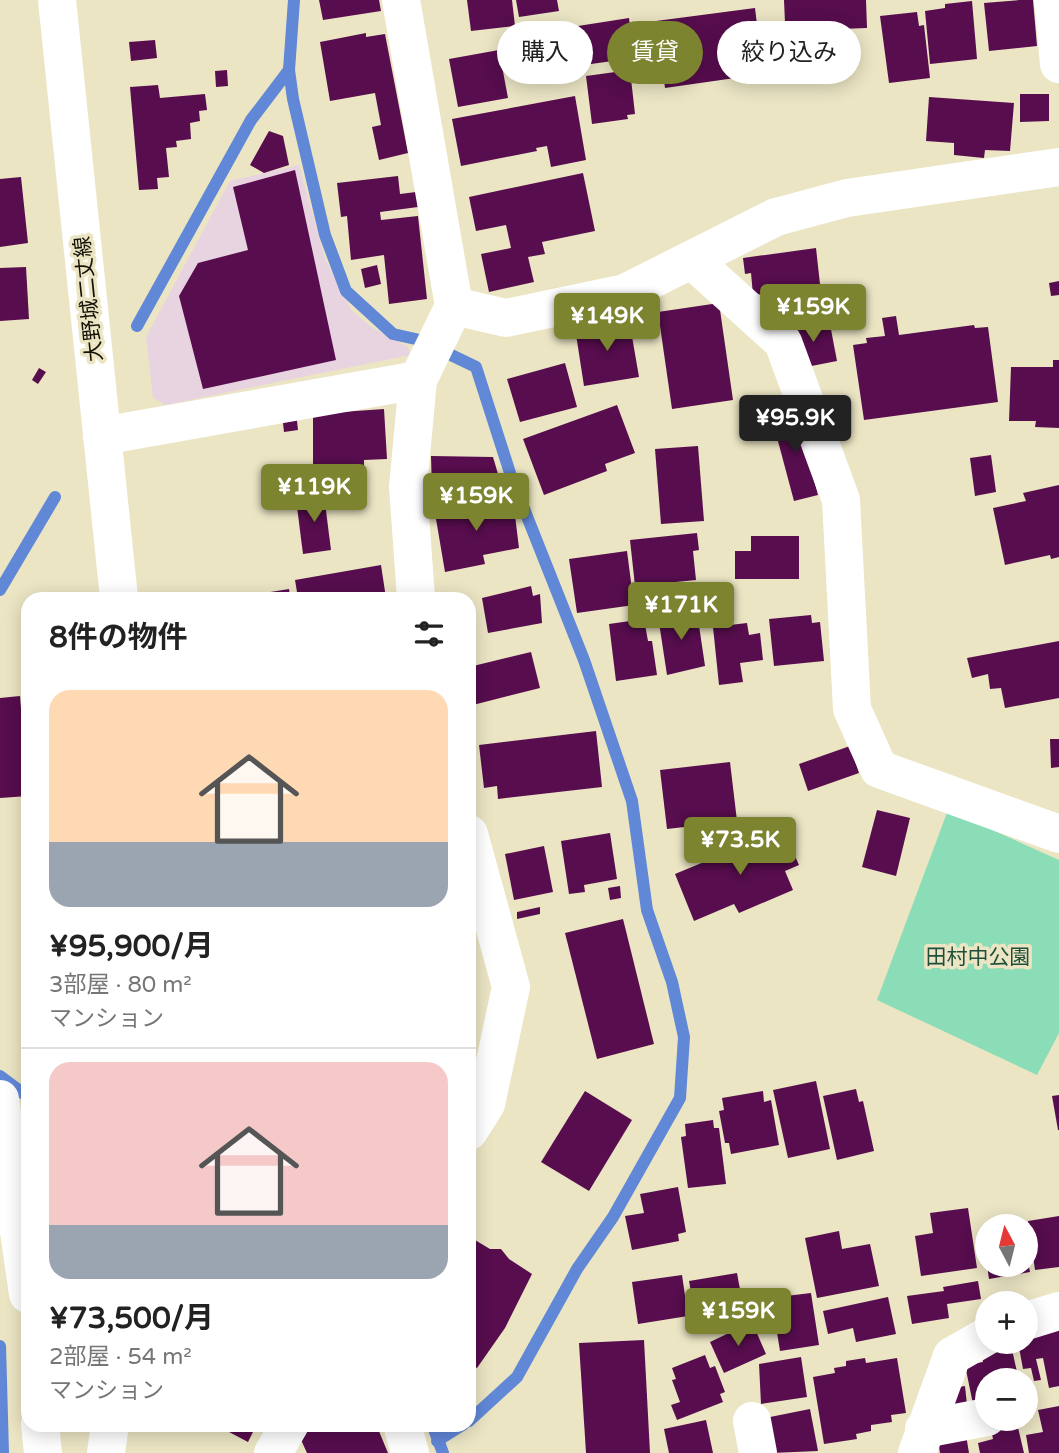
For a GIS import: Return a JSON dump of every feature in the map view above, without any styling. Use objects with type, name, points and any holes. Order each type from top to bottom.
[{"type":"street","name":"大野城二丈線","points":[[57,0],[118,592]]},
{"type":"street","points":[[401,0],[454,306],[418,380],[408,487],[416,592]]},
{"type":"street","points":[[1053,0],[1059,64]]},
{"type":"street","points":[[454,306],[506,318],[625,293],[776,217],[847,198],[1059,167]]},
{"type":"street","points":[[692,260],[783,342],[841,500],[852,709],[879,769],[1059,834]]},
{"type":"street","points":[[103,436],[418,380]]},
{"type":"street","points":[[476,859],[511,986],[486,1104],[476,1120]]},
{"type":"street","points":[[0,1102],[21,1246]]},
{"type":"street","points":[[1038,1317],[1059,1311]]},
{"type":"street","points":[[921,1441],[952,1356],[975,1343]]},
{"type":"street","points":[[921,1441],[975,1421]]},
{"type":"street","points":[[41,1432],[43,1453]]},
{"type":"street","points":[[106,1453],[109,1432]]},
{"type":"street","points":[[273,1453],[285,1432]]},
{"type":"street","points":[[404,1432],[410,1453]]},
{"type":"shaded area","points":[[299,165],[325,259],[352,311],[373,328],[408,347],[410,355],[165,405],[153,397],[146,337],[230,181]]},
{"type":"green space","name":"田村中公園","points":[[948,810],[1059,860],[1059,1033],[1037,1075],[877,1000]]},
{"type":"building","points":[[319,0],[379,0],[381,11],[323,20]]},
{"type":"building","points":[[467,0],[512,0],[514,21],[497,21],[497,28],[471,31]]},
{"type":"building","points":[[516,0],[557,0],[559,11],[519,17]]},
{"type":"building","points":[[784,0],[866,0],[867,28],[861,28],[861,21],[785,21]]},
{"type":"building","points":[[1033,0],[1037,46],[989,51],[984,3]]},
{"type":"building","points":[[972,1],[977,59],[930,64],[925,11],[945,8],[945,4]]},
{"type":"building","points":[[755,8],[757,21],[717,21],[717,81],[703,83],[703,21],[656,21]]},
{"type":"building","points":[[917,12],[919,26],[924,25],[930,78],[889,83],[880,16]]},
{"type":"building","points":[[607,21],[607,62],[593,64],[593,24]]},
{"type":"building","points":[[366,33],[366,37],[385,34],[408,153],[379,160],[372,127],[381,125],[375,93],[330,101],[320,42]]},
{"type":"building","points":[[155,40],[157,58],[131,61],[129,42]]},
{"type":"building","points":[[497,50],[497,84],[505,84],[508,98],[458,107],[449,59]]},
{"type":"building","points":[[227,70],[228,86],[216,87],[215,71]]},
{"type":"building","points":[[607,73],[607,84],[632,84],[635,114],[627,115],[628,119],[592,124],[587,84],[593,84],[593,75]]},
{"type":"building","points":[[664,84],[693,84],[665,88]]},
{"type":"building","points":[[158,85],[160,98],[205,94],[207,110],[199,111],[200,121],[190,123],[191,139],[176,141],[177,147],[166,148],[169,177],[157,178],[158,189],[139,190],[130,87]]},
{"type":"building","points":[[1020,94],[1049,94],[1049,121],[1020,122]]},
{"type":"building","points":[[575,96],[586,160],[551,167],[547,146],[536,148],[537,151],[461,166],[452,119]]},
{"type":"building","points":[[929,97],[1014,103],[1010,151],[985,150],[984,158],[954,155],[954,143],[926,141]]},
{"type":"building","points":[[269,131],[283,136],[289,165],[264,173],[250,165]]},
{"type":"building","points":[[295,170],[336,360],[203,389],[179,296],[198,263],[248,250],[233,187]]},
{"type":"building","points":[[583,173],[595,231],[542,242],[545,254],[528,257],[534,282],[489,292],[481,254],[511,248],[506,225],[476,231],[469,197]]},
{"type":"building","points":[[398,176],[400,194],[416,192],[418,207],[380,212],[381,220],[418,216],[427,299],[389,304],[384,255],[351,260],[347,216],[341,217],[337,183]]},
{"type":"building","points":[[21,177],[28,243],[0,247],[0,179]]},
{"type":"building","points":[[816,248],[823,311],[768,318],[765,294],[753,295],[751,273],[745,274],[743,258]]},
{"type":"building","points":[[377,265],[381,284],[365,288],[361,269]]},
{"type":"building","points":[[26,267],[29,319],[0,321],[0,268]]},
{"type":"building","points":[[1059,281],[1059,295],[1051,296],[1049,283]]},
{"type":"building","points":[[719,303],[733,400],[672,409],[658,312]]},
{"type":"building","points":[[896,316],[899,335],[974,325],[975,328],[988,327],[998,402],[864,420],[853,345],[867,343],[866,338],[885,336],[882,318]]},
{"type":"building","points":[[629,319],[639,377],[584,386],[575,328]]},
{"type":"building","points":[[829,319],[837,361],[796,369],[788,327]]},
{"type":"building","points":[[1053,360],[1059,360],[1059,428],[1035,427],[1036,421],[1009,421],[1011,367],[1053,367]]},
{"type":"building","points":[[565,363],[577,407],[520,422],[507,379]]},
{"type":"building","points":[[39,368],[46,372],[38,384],[32,380]]},
{"type":"building","points":[[617,405],[635,453],[605,464],[607,471],[544,495],[523,439]]},
{"type":"building","points":[[384,409],[387,459],[364,460],[364,466],[313,469],[313,414]]},
{"type":"building","points":[[795,409],[818,495],[794,501],[771,415]]},
{"type":"building","points":[[296,412],[298,430],[284,432],[282,414]]},
{"type":"building","points":[[698,446],[704,521],[661,524],[655,449]]},
{"type":"building","points":[[991,455],[996,492],[975,496],[970,458]]},
{"type":"building","points":[[431,456],[493,457],[503,491],[432,492]]},
{"type":"building","points":[[1059,485],[1059,557],[1051,559],[1050,555],[1005,565],[993,508],[1026,501],[1023,493]]},
{"type":"building","points":[[324,495],[331,550],[303,554],[296,499]]},
{"type":"building","points":[[513,499],[519,548],[483,555],[485,564],[445,572],[435,513]]},
{"type":"building","points":[[697,533],[699,550],[693,551],[696,580],[635,586],[630,540]]},
{"type":"building","points":[[751,536],[799,536],[799,579],[735,579],[735,551],[751,551]]},
{"type":"building","points":[[627,551],[634,605],[577,613],[569,559]]},
{"type":"building","points":[[381,565],[385,592],[297,592],[295,580]]},
{"type":"building","points":[[531,586],[533,596],[540,594],[542,623],[488,633],[482,598]]},
{"type":"building","points":[[697,612],[705,666],[667,675],[658,616]]},
{"type":"building","points":[[811,615],[812,623],[820,622],[824,661],[774,666],[769,619]]},
{"type":"building","points":[[644,619],[648,641],[652,641],[657,675],[616,681],[609,624]]},
{"type":"building","points":[[747,623],[749,635],[760,633],[763,660],[740,663],[743,682],[719,685],[713,627]]},
{"type":"building","points":[[1059,641],[1059,698],[1005,708],[1001,688],[990,689],[988,674],[972,678],[967,658]]},
{"type":"building","points":[[531,652],[540,688],[476,704],[476,665]]},
{"type":"building","points":[[20,696],[21,796],[0,798],[0,698]]},
{"type":"building","points":[[596,731],[602,787],[498,799],[497,786],[484,788],[479,745]]},
{"type":"building","points":[[1050,739],[1059,739],[1059,767],[1051,768]]},
{"type":"building","points":[[850,746],[859,773],[808,791],[799,764]]},
{"type":"building","points":[[730,762],[737,821],[667,829],[660,770]]},
{"type":"building","points":[[877,810],[910,818],[896,876],[862,867]]},
{"type":"building","points":[[783,829],[799,865],[785,871],[793,890],[739,913],[734,904],[694,921],[675,874]]},
{"type":"building","points":[[610,833],[617,879],[584,885],[585,892],[569,894],[561,841]]},
{"type":"building","points":[[544,846],[553,892],[514,900],[505,854]]},
{"type":"building","points":[[620,886],[621,898],[610,900],[608,888]]},
{"type":"building","points":[[540,907],[540,914],[517,919],[517,912]]},
{"type":"building","points":[[623,919],[654,1044],[597,1059],[565,933]]},
{"type":"building","points":[[816,1081],[830,1149],[788,1158],[773,1090]]},
{"type":"building","points":[[856,1089],[859,1102],[863,1101],[874,1151],[837,1160],[823,1096]]},
{"type":"building","points":[[585,1091],[632,1120],[589,1191],[541,1162]]},
{"type":"building","points":[[763,1091],[764,1102],[771,1100],[779,1145],[731,1154],[729,1143],[725,1143],[719,1111],[724,1110],[722,1098]]},
{"type":"building","points":[[1059,1095],[1059,1130],[1058,1130],[1052,1096]]},
{"type":"building","points":[[713,1120],[714,1128],[719,1128],[726,1184],[688,1188],[681,1137],[686,1136],[685,1124]]},
{"type":"building","points":[[678,1187],[686,1232],[678,1234],[679,1241],[632,1250],[625,1216],[644,1213],[640,1194]]},
{"type":"building","points":[[968,1208],[975,1268],[921,1276],[915,1236],[933,1233],[930,1213]]},
{"type":"building","points":[[1059,1216],[1059,1267],[1038,1270],[1038,1219]]},
{"type":"building","points":[[839,1231],[842,1249],[870,1244],[879,1286],[817,1298],[805,1238]]},
{"type":"building","points":[[476,1241],[490,1249],[501,1249],[509,1259],[532,1274],[505,1328],[477,1368]]},
{"type":"building","points":[[737,1273],[745,1317],[697,1325],[689,1281]]},
{"type":"building","points":[[682,1275],[688,1316],[638,1324],[632,1282]]},
{"type":"building","points":[[978,1281],[980,1291],[975,1291],[975,1300],[947,1304],[949,1318],[912,1324],[907,1296],[944,1291],[943,1287]]},
{"type":"building","points":[[811,1293],[819,1345],[780,1351],[774,1314],[779,1314],[778,1304],[787,1303],[786,1296]]},
{"type":"building","points":[[888,1297],[896,1334],[856,1342],[853,1328],[828,1334],[823,1311]]},
{"type":"building","points":[[752,1322],[766,1354],[724,1373],[710,1342]]},
{"type":"building","points":[[1059,1323],[1059,1386],[1049,1388],[1043,1358],[1036,1359],[1041,1380],[1038,1380],[1038,1368],[1023,1368],[1020,1354],[1038,1354],[1038,1327]]},
{"type":"building","points":[[644,1340],[650,1453],[586,1453],[579,1343]]},
{"type":"building","points":[[982,1354],[1013,1354],[1016,1368],[975,1368],[973,1404],[965,1365],[983,1362]]},
{"type":"building","points":[[705,1355],[710,1368],[715,1366],[725,1392],[720,1394],[723,1402],[677,1420],[671,1405],[680,1402],[672,1380],[676,1379],[672,1368]]},
{"type":"building","points":[[801,1357],[807,1397],[761,1404],[759,1364]]},
{"type":"building","points":[[865,1358],[866,1363],[897,1358],[906,1413],[891,1415],[892,1422],[871,1425],[871,1431],[856,1434],[857,1439],[824,1444],[813,1377],[835,1373],[834,1368],[846,1366],[846,1361]]},
{"type":"building","points":[[965,1386],[968,1414],[943,1413],[953,1388]]},
{"type":"building","points":[[1059,1406],[1059,1453],[1029,1453],[1026,1435],[1043,1432],[1038,1410]]},
{"type":"building","points":[[810,1409],[818,1451],[771,1453],[765,1418]]},
{"type":"building","points":[[706,1420],[713,1453],[669,1453],[664,1429]]},
{"type":"building","points":[[965,1429],[969,1453],[940,1453],[937,1433]]},
{"type":"building","points":[[991,1431],[1019,1431],[1024,1453],[980,1453],[978,1443],[993,1439]]},
{"type":"building","points":[[229,1432],[253,1432],[248,1442]]},
{"type":"building","points":[[297,1432],[379,1432],[388,1453],[307,1453]]},
{"type":"waterway","points":[[294,0],[289,70],[293,99],[325,235],[346,291],[393,334],[420,340],[476,367],[511,476],[584,660],[632,801],[647,910],[672,982],[684,1037],[680,1098],[613,1217],[577,1269],[517,1377],[476,1415]]},
{"type":"waterway","points":[[137,326],[251,120],[289,70]]},
{"type":"waterway","points":[[0,590],[55,497]]},
{"type":"waterway","points":[[0,1076],[21,1092]]},
{"type":"waterway","points":[[0,1346],[3,1453]]},
{"type":"waterway","points":[[435,1432],[443,1453]]},
{"type":"waterway","points":[[437,1441],[451,1432]]}]
